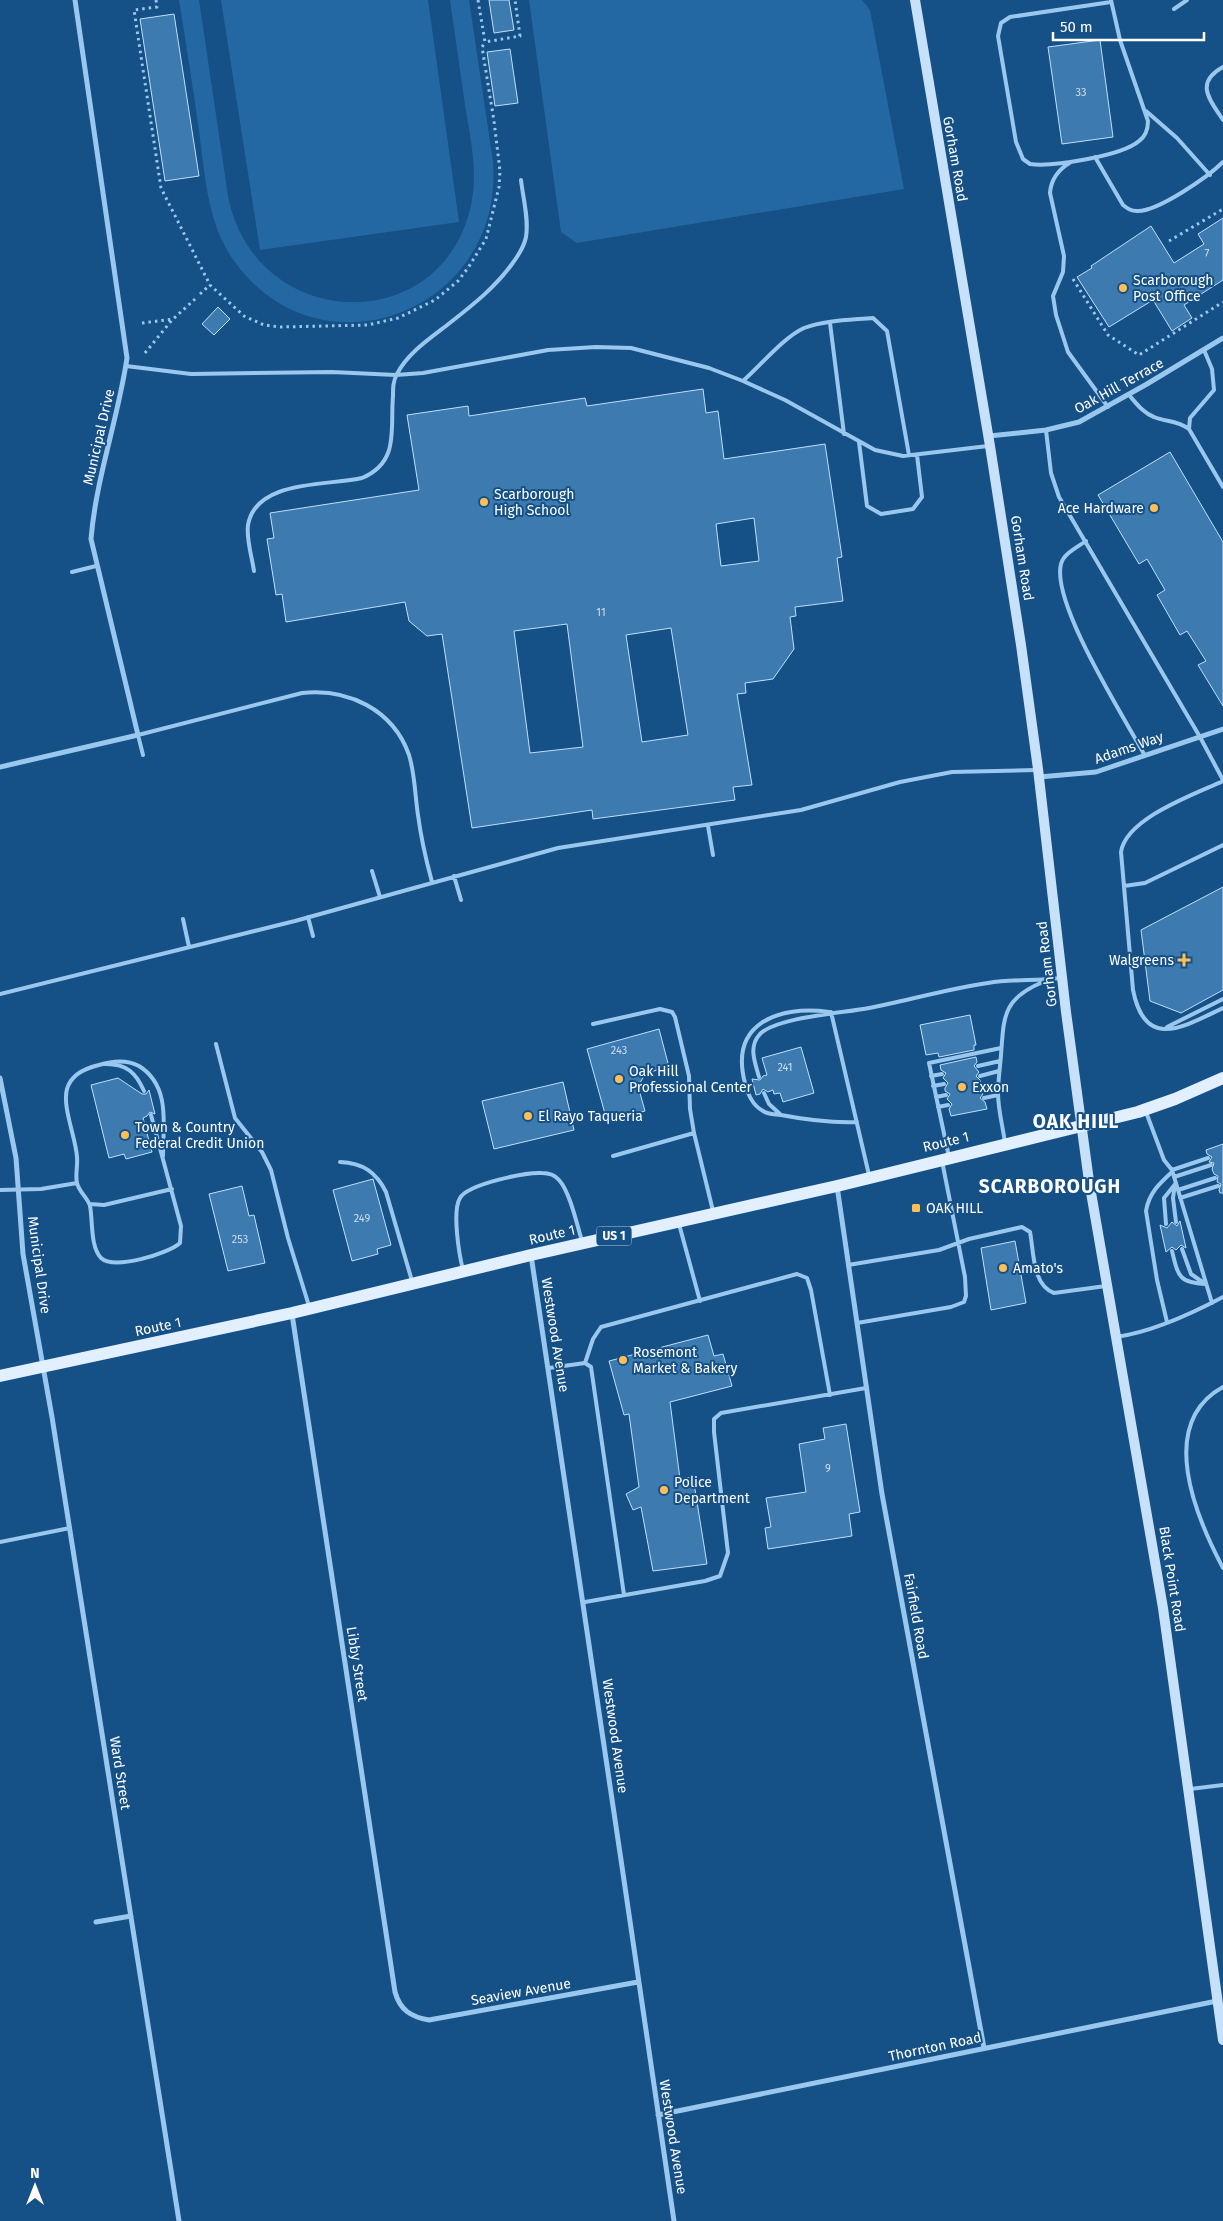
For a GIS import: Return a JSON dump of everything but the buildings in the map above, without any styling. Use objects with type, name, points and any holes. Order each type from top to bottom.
[{"type":"main road","name":"Gorham Road","points":[[915,0],[990,441],[1039,773],[1062,978],[1081,1124]]},
{"type":"main road","name":"Route 1","points":[[0,1376],[292,1313],[531,1255],[837,1186],[1145,1109],[1175,1099],[1223,1078]]},
{"type":"main road","name":"Black Point Road","points":[[1081,1124],[1163,1608],[1223,2040]]},
{"type":"street","name":"Municipal Drive","points":[[75,0],[126,344],[126,366],[94,510],[91,539],[138,735]]},
{"type":"street","name":"Oak Hill Terrace","points":[[990,441],[1079,422],[1129,395],[1223,338]]},
{"type":"street","name":"Adams Way","points":[[1039,773],[1096,772],[1144,754],[1200,738],[1223,729]]},
{"type":"street","points":[[0,767],[138,735]]},
{"type":"street","name":"Municipal Drive","points":[[0,1078],[16,1158],[23,1254],[44,1367]]},
{"type":"street","name":"Fairfield Road","points":[[837,1186],[882,1494],[984,2048]]},
{"type":"street","name":"Westwood Avenue","points":[[531,1255],[585,1602],[638,1982],[674,2221]]},
{"type":"street","name":"Libby Street","points":[[292,1313],[395,1992],[400,2005],[408,2014]]},
{"type":"street","name":"Ward Street","points":[[44,1367],[180,2221]]},
{"type":"street","points":[[96,1922],[130,1916]]},
{"type":"street","name":"Seaview Avenue","points":[[408,2014],[429,2020],[638,1982]]},
{"type":"street","name":"Thornton Road","points":[[658,2115],[1217,2001]]},
{"type":"lane","points":[[1174,9],[1187,0]]},
{"type":"lane","points":[[1111,1],[1120,40],[1145,110],[1148,128],[1141,140],[1120,152],[1035,165],[1025,161],[1019,152],[998,36],[1001,23],[1010,17],[1111,1]]},
{"type":"lane","points":[[1223,67],[1207,82],[1206,89],[1208,96],[1223,120]]},
{"type":"lane","points":[[1145,110],[1177,138],[1210,175]]},
{"type":"lane","points":[[1095,157],[1123,205],[1133,211],[1152,209],[1210,175],[1223,162]]},
{"type":"lane","points":[[1074,160],[1056,174],[1050,186],[1064,256],[1062,272],[1054,293],[1054,302],[1068,352],[1108,407]]},
{"type":"lane","points":[[254,571],[248,526],[252,514],[262,501],[282,490],[362,478],[371,474],[384,463],[391,446],[393,386],[396,374],[403,364],[429,339],[492,289],[517,257],[526,237],[521,180]]},
{"type":"lane","points":[[743,381],[788,339],[803,329],[830,323],[873,318],[888,331],[909,455]]},
{"type":"lane","points":[[830,323],[844,434]]},
{"type":"lane","points":[[126,366],[191,374],[332,372],[396,374],[423,372],[548,350],[617,347],[647,351],[709,368],[743,381],[785,400],[875,450],[917,455],[990,441]]},
{"type":"lane","points":[[1189,429],[1190,418],[1214,390],[1212,369],[1204,350]]},
{"type":"lane","points":[[1129,395],[1142,410],[1154,417],[1182,423],[1189,429],[1223,487]]},
{"type":"lane","points":[[1046,430],[1054,487],[1223,781],[1154,814],[1130,833],[1122,845],[1130,962],[1136,1006],[1142,1018],[1149,1025],[1162,1028],[1187,1024],[1223,1008]]},
{"type":"lane","points":[[859,442],[867,506],[881,514],[913,509],[922,497],[917,455]]},
{"type":"lane","points":[[1086,541],[1067,555],[1062,563],[1061,579],[1066,602],[1074,626],[1144,754]]},
{"type":"lane","points":[[72,572],[96,566]]},
{"type":"lane","points":[[143,755],[138,735],[302,693],[329,692],[343,694],[364,703],[390,724],[408,754],[423,850],[432,882]]},
{"type":"lane","points":[[0,994],[308,917],[558,848],[801,810],[900,782],[952,772],[1039,773]]},
{"type":"lane","points":[[708,826],[713,854]]},
{"type":"lane","points":[[1124,886],[1145,884],[1223,845]]},
{"type":"lane","points":[[372,871],[380,897]]},
{"type":"lane","points":[[454,876],[461,900]]},
{"type":"lane","points":[[308,917],[313,936]]},
{"type":"lane","points":[[183,919],[190,947]]},
{"type":"lane","points":[[759,1077],[752,1051],[756,1040],[765,1030],[780,1024],[830,1012],[867,1008],[989,982],[1062,978]]},
{"type":"lane","points":[[1005,1143],[998,1095],[1002,1025],[1011,1005],[1026,991],[1047,980]]},
{"type":"lane","points":[[1162,1028],[1223,999]]},
{"type":"lane","points":[[593,1024],[660,1009],[672,1012],[675,1017],[689,1076],[690,1109],[694,1133],[713,1214]]},
{"type":"lane","points":[[830,1012],[804,1010],[771,1017],[757,1026],[745,1041],[742,1051],[742,1064],[747,1092],[756,1107],[771,1115],[782,1115],[807,1121],[857,1122]]},
{"type":"lane","points":[[830,1012],[869,1178]]},
{"type":"lane","points":[[216,1044],[235,1118],[262,1152],[271,1170],[288,1238],[310,1308]]},
{"type":"lane","points":[[857,1323],[951,1307],[964,1302],[966,1296],[960,1243],[929,1063],[1001,1048]]},
{"type":"lane","points":[[151,1115],[181,1226],[180,1243],[169,1252],[124,1262],[108,1262],[97,1251],[90,1204],[77,1183],[77,1155],[66,1100],[67,1089],[79,1073],[112,1061],[130,1062],[144,1070],[158,1088],[165,1113],[163,1156]]},
{"type":"lane","points":[[978,1066],[1000,1061]]},
{"type":"lane","points":[[102,1064],[125,1066],[138,1078],[144,1091]]},
{"type":"lane","points":[[980,1076],[999,1072]]},
{"type":"lane","points":[[931,1076],[942,1074]]},
{"type":"lane","points":[[933,1086],[944,1084]]},
{"type":"lane","points":[[982,1088],[998,1084]]},
{"type":"lane","points":[[764,1093],[769,1104],[782,1115]]},
{"type":"lane","points":[[936,1097],[946,1095]]},
{"type":"lane","points":[[984,1098],[998,1095]]},
{"type":"lane","points":[[938,1107],[948,1105]]},
{"type":"lane","points":[[1145,1109],[1164,1160],[1172,1171],[1212,1303]]},
{"type":"lane","points":[[613,1156],[694,1133]]},
{"type":"lane","points":[[1167,1322],[1157,1280],[1146,1211],[1148,1202],[1153,1192],[1172,1171],[1208,1158]]},
{"type":"lane","points":[[340,1162],[364,1166],[380,1181],[386,1192],[413,1283]]},
{"type":"lane","points":[[1174,1178],[1211,1165]]},
{"type":"lane","points":[[463,1271],[457,1237],[458,1200],[464,1192],[475,1186],[531,1173],[551,1174],[560,1181],[566,1193],[583,1243]]},
{"type":"lane","points":[[1178,1190],[1215,1178]]},
{"type":"lane","points":[[0,1190],[19,1191],[77,1183]]},
{"type":"lane","points":[[1176,1183],[1173,1198],[1176,1222]]},
{"type":"lane","points":[[1166,1224],[1164,1198],[1176,1183]]},
{"type":"lane","points":[[1180,1198],[1218,1186]]},
{"type":"lane","points":[[90,1204],[104,1205],[172,1189]]},
{"type":"lane","points":[[679,1222],[700,1301]]},
{"type":"lane","points":[[848,1265],[939,1250],[1022,1227],[1030,1232],[1039,1281],[1046,1290],[1054,1293],[1107,1285]]},
{"type":"lane","points":[[1182,1249],[1191,1274],[1206,1284]]},
{"type":"lane","points":[[1172,1251],[1179,1274],[1184,1281],[1191,1284],[1206,1284]]},
{"type":"lane","points":[[585,1363],[593,1339],[602,1327],[797,1274],[807,1278],[812,1290],[830,1395]]},
{"type":"lane","points":[[1116,1337],[1128,1336],[1167,1322],[1223,1297]]},
{"type":"lane","points":[[549,1368],[585,1363],[591,1367],[624,1595]]},
{"type":"lane","points":[[1223,1387],[1201,1404],[1195,1413],[1190,1422],[1186,1443],[1188,1469],[1195,1506],[1203,1529],[1223,1568]]},
{"type":"lane","points":[[585,1602],[705,1581],[720,1576],[728,1552],[714,1419],[721,1413],[866,1388]]},
{"type":"lane","points":[[0,1542],[70,1528]]},
{"type":"lane","points":[[1188,1790],[1223,1785]]},
{"type":"path","points":[[156,0],[157,7],[134,10],[159,184],[210,285],[253,322],[281,327],[362,325],[385,322],[418,309],[447,291],[458,281],[479,253],[488,230],[499,187],[500,171],[482,47],[485,42],[478,0]]},
{"type":"path","points":[[485,42],[520,36],[515,0]]},
{"type":"path","points":[[1169,241],[1223,209]]},
{"type":"path","points":[[1062,272],[1072,277],[1108,335],[1139,355],[1223,302]]},
{"type":"path","points":[[200,294],[210,285]]},
{"type":"path","points":[[145,353],[174,319],[195,299]]},
{"type":"path","points":[[142,323],[174,319]]},
{"type":"shaded area","points":[[179,0],[199,0],[228,196],[244,240],[271,272],[305,293],[343,302],[382,299],[418,284],[448,257],[468,217],[472,203],[474,175],[472,147],[450,0],[469,0],[493,162],[489,214],[469,258],[438,291],[399,313],[355,322],[310,317],[268,296],[232,258],[217,229],[208,197]]},
{"type":"shaded area","points":[[221,0],[428,0],[459,222],[260,250]]},
{"type":"shaded area","points":[[529,0],[862,0],[870,10],[904,189],[577,243],[561,232]]},
{"type":"place","name":"Scarborough Post Office","points":[[1123,288]]},
{"type":"place","name":"Scarborough High School","points":[[484,502]]},
{"type":"place","name":"Ace Hardware","points":[[1154,508]]},
{"type":"place","name":"Walgreens","points":[[1184,960]]},
{"type":"place","name":"Oak Hill Professional Center","points":[[619,1079]]},
{"type":"place","name":"Exxon","points":[[962,1087]]},
{"type":"place","name":"El Rayo Taqueria","points":[[528,1116]]},
{"type":"place","name":"Town & Country Federal Credit Union","points":[[125,1135]]},
{"type":"place","name":"OAK HILL","points":[[916,1208]]},
{"type":"place","name":"Amato's","points":[[1003,1268]]},
{"type":"place","name":"Rosemont Market & Bakery","points":[[623,1360]]},
{"type":"place","name":"Police Department","points":[[664,1490]]},
{"type":"district","name":"OAK HILL","points":[[1076,1121]]},
{"type":"district","name":"SCARBOROUGH","points":[[1050,1186]]}]
